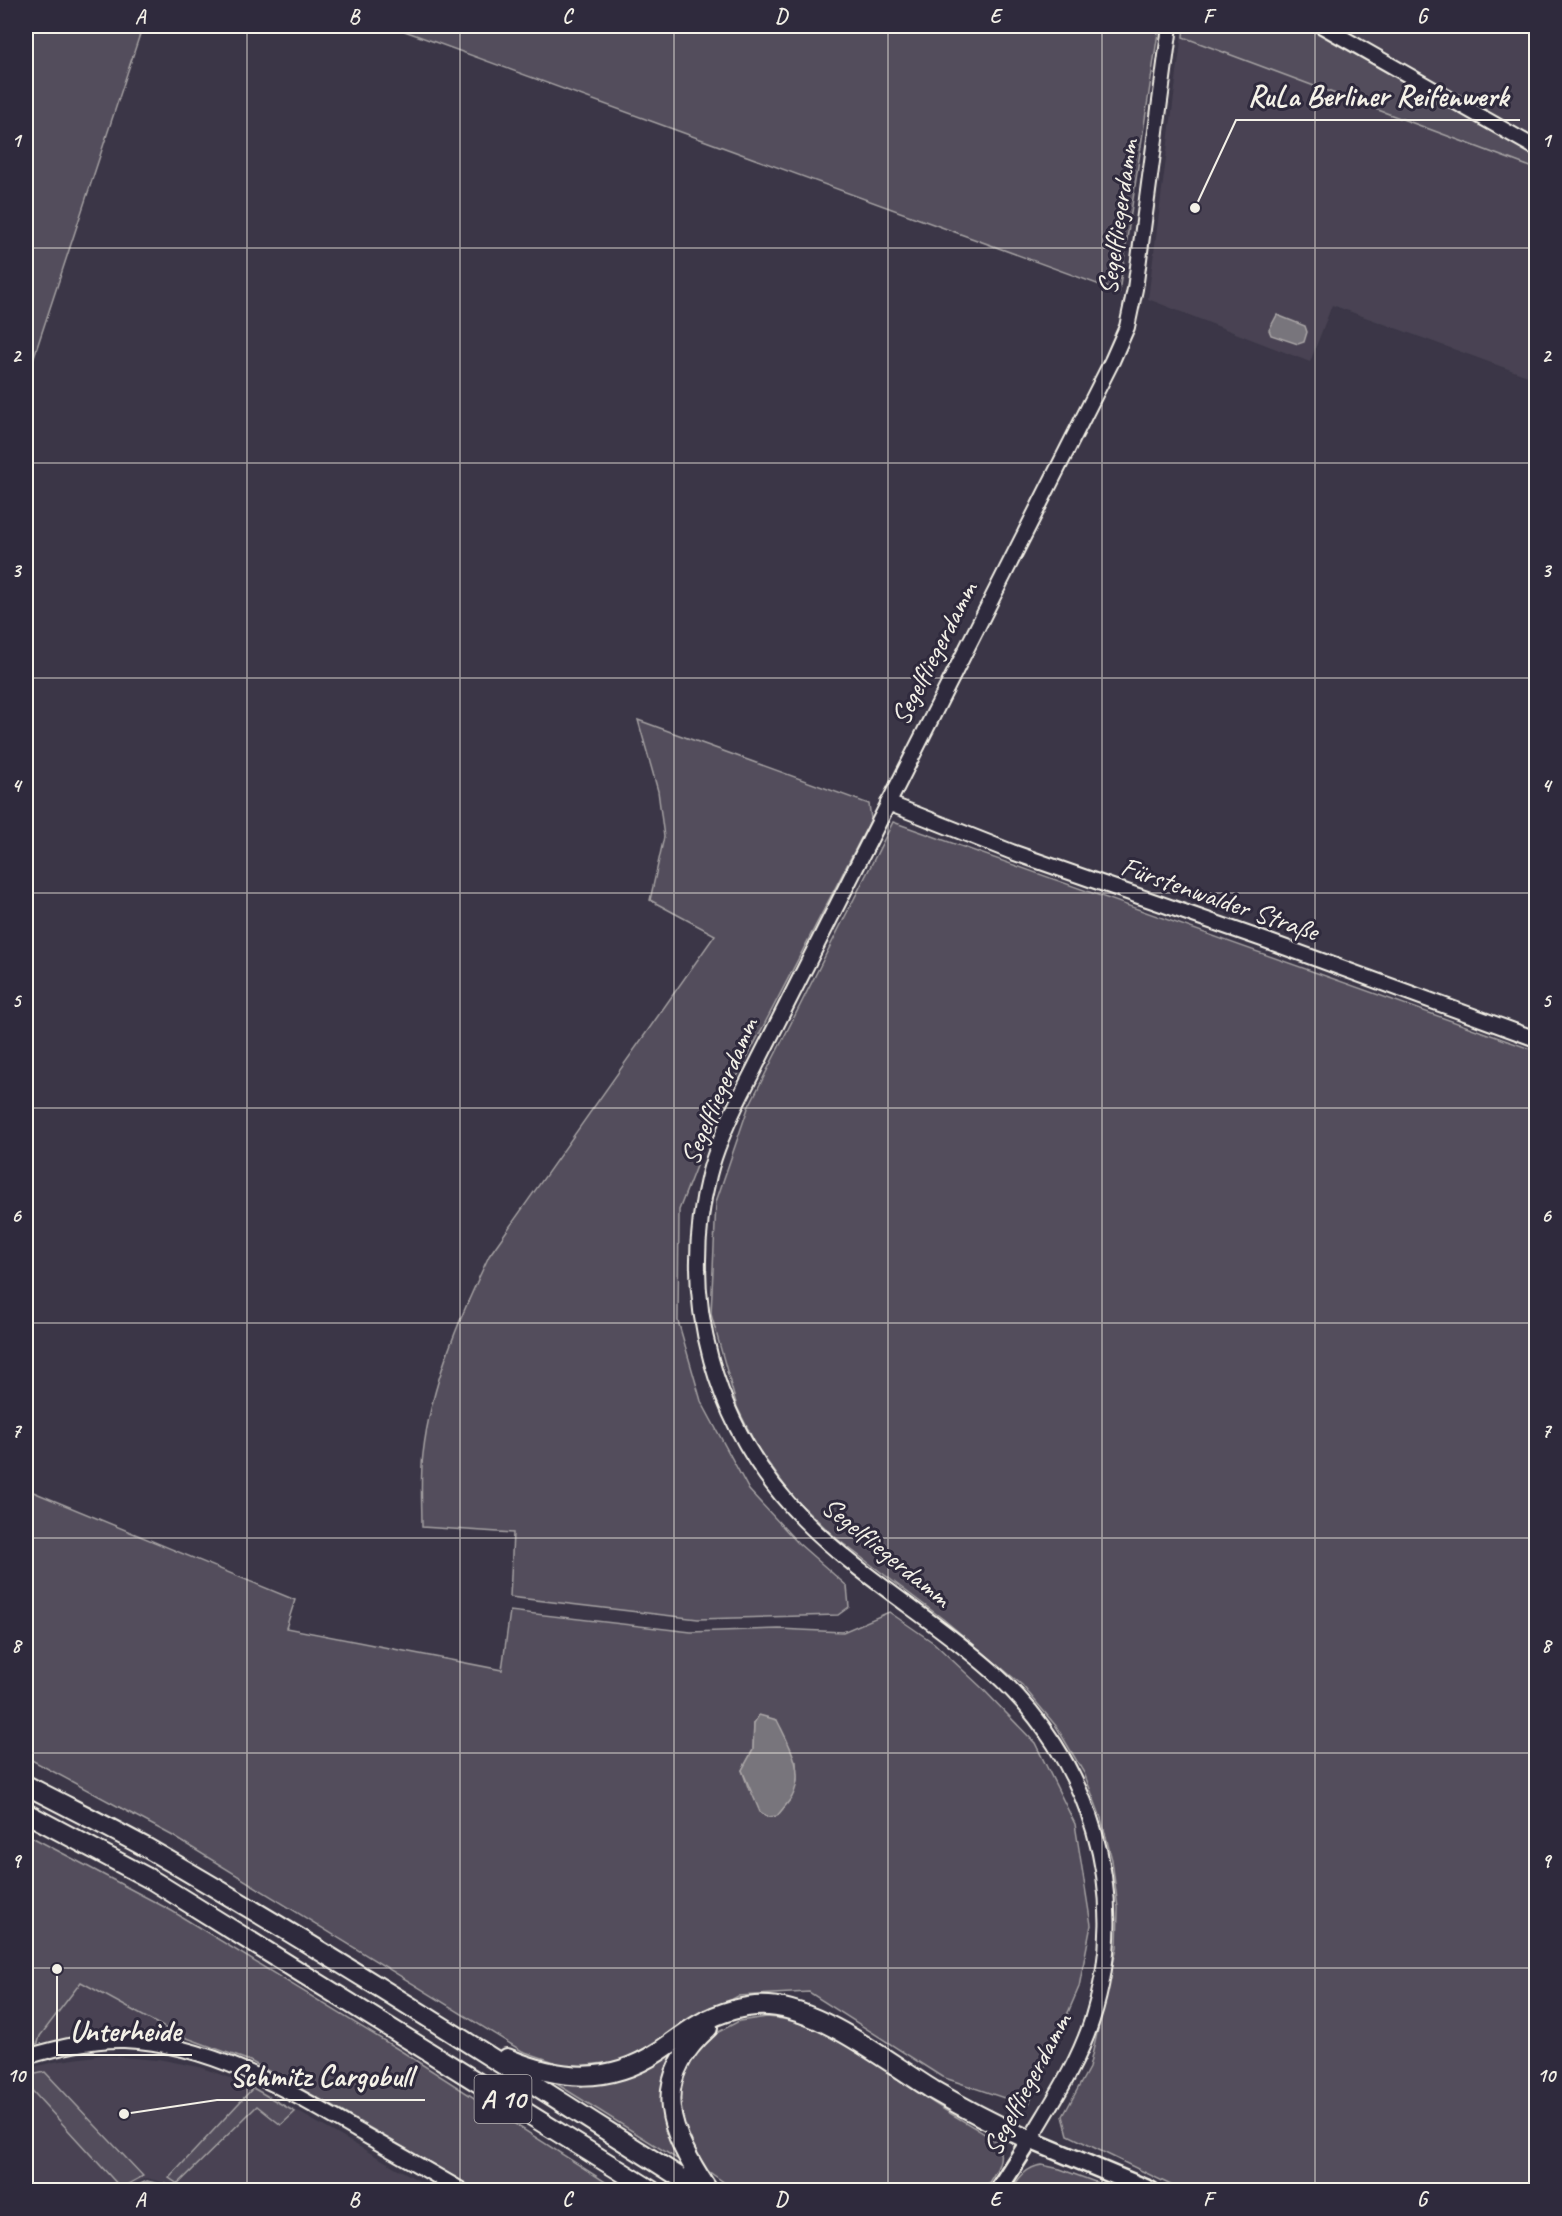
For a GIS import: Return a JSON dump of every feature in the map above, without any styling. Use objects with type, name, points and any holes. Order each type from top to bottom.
[{"type":"highway","name":"A 10","points":[[26,1785],[145,1847],[457,2036],[700,2190]]},
{"type":"highway","name":"A 10","points":[[26,1813],[152,1880],[651,2190]]},
{"type":"highway","points":[[457,2036],[527,2067],[556,2074],[593,2076],[635,2065],[657,2054],[700,2023],[725,2013],[747,2007],[765,2006],[788,2009],[813,2017],[961,2106],[1030,2140]]},
{"type":"highway","points":[[708,2190],[681,2146],[672,2120],[670,2096],[676,2073],[686,2052],[699,2036],[725,2013]]},
{"type":"main road","name":"Segelfliegerdamm","points":[[998,2190],[1030,2140]]},
{"type":"main road","points":[[1030,2140],[1150,2190]]},
{"type":"street","name":"Segelfliegerdamm","points":[[1030,2140],[1075,2063],[1100,1992],[1107,1942],[1107,1895],[1099,1842],[1091,1816],[1079,1787],[1056,1745],[1018,1696],[968,1650],[821,1537],[787,1502],[745,1444],[722,1395],[705,1338],[698,1285],[699,1226],[709,1173],[723,1132],[1112,361],[1127,327],[1135,289],[1170,26]]},
{"type":"street","points":[[1322,26],[1536,148]]},
{"type":"street","name":"Fürstenwalder Straße","points":[[888,803],[1012,852],[1262,939],[1536,1039]]},
{"type":"street","points":[[26,2057],[79,2044],[122,2040],[154,2043],[200,2054],[280,2086],[461,2190]]},
{"type":"shaded area","points":[[26,26],[145,26],[141,31],[26,381]]},
{"type":"shaded area","points":[[391,26],[1159,26],[1119,292]]},
{"type":"shaded area","points":[[1183,26],[1536,26],[1536,379],[1332,305],[1310,362],[1148,299]]},
{"type":"shaded area","points":[[1184,26],[1305,26],[1407,84],[1411,97],[1447,105],[1536,156],[1536,169],[1183,37]]},
{"type":"shaded area","points":[[1277,315],[1305,326],[1307,332],[1304,342],[1298,344],[1271,335],[1269,330]]},
{"type":"shaded area","points":[[638,720],[869,804],[871,819],[712,1125],[679,1210],[678,1321],[701,1401],[749,1490],[798,1543],[847,1586],[849,1607],[838,1615],[698,1619],[510,1597],[513,1533],[422,1527],[422,1463],[432,1402],[457,1328],[489,1256],[715,935],[650,900],[664,837],[658,791]]},
{"type":"shaded area","points":[[893,822],[1536,1051],[1536,2190],[1181,2190],[1068,2135],[1063,2116],[1089,2068],[1117,1947],[1118,1908],[1112,1860],[1101,1818],[1084,1773],[1056,1726],[1022,1685],[943,1619],[837,1539],[793,1497],[758,1449],[737,1407],[711,1314],[716,1202],[748,1108]]},
{"type":"shaded area","points":[[26,1489],[295,1600],[286,1628],[502,1670],[510,1611],[691,1632],[779,1629],[843,1632],[889,1612],[934,1643],[1035,1743],[1075,1824],[1091,1925],[1079,1987],[1028,2106],[942,2077],[809,1992],[738,1996],[622,2061],[569,2067],[522,2051],[173,1836],[26,1757]],"holes":[[[754,1723],[796,1761],[797,1781],[792,1796],[749,1790],[742,1770],[753,1750]]]},
{"type":"shaded area","points":[[759,1715],[777,1720],[794,1757],[796,1767],[796,1787],[792,1797],[777,1816],[768,1817],[760,1812],[742,1770],[753,1750],[754,1723]]},
{"type":"shaded area","points":[[26,1834],[172,1911],[401,2051],[618,2190],[477,2190],[250,2061],[176,2034],[81,1982],[40,2036],[38,2043],[26,2048]]},
{"type":"shaded area","points":[[81,1982],[163,2027],[162,2036],[105,2031],[38,2043],[40,2036]]},
{"type":"shaded area","points":[[767,2017],[789,2020],[833,2037],[997,2142],[1000,2149],[1000,2162],[984,2190],[735,2190],[701,2166],[679,2119],[680,2088],[693,2055],[711,2036],[739,2021]]},
{"type":"shaded area","points":[[691,2035],[671,2073],[685,2164],[552,2081],[580,2082]]},
{"type":"shaded area","points":[[102,2055],[158,2059],[199,2067],[253,2086],[435,2190],[173,2190],[165,2183],[147,2178],[132,2185],[136,2190],[26,2190],[26,2069],[54,2062]]},
{"type":"shaded area","points":[[45,2072],[143,2176],[121,2188],[26,2084],[26,2076]]},
{"type":"shaded area","points":[[253,2088],[295,2112],[281,2125],[257,2106],[178,2184],[169,2178]]},
{"type":"shaded area","points":[[1042,2165],[1060,2169],[1117,2190],[1011,2190],[1027,2171]]},
{"type":"shaded area","points":[[147,2181],[164,2185],[165,2183],[173,2190],[139,2190],[135,2186]]},
{"type":"place","name":"RuLa Berliner Reifenwerk","points":[[1195,208]]},
{"type":"place","name":"Unterheide","points":[[57,1969]]},
{"type":"place","name":"Schmitz Cargobull","points":[[124,2114]]}]
